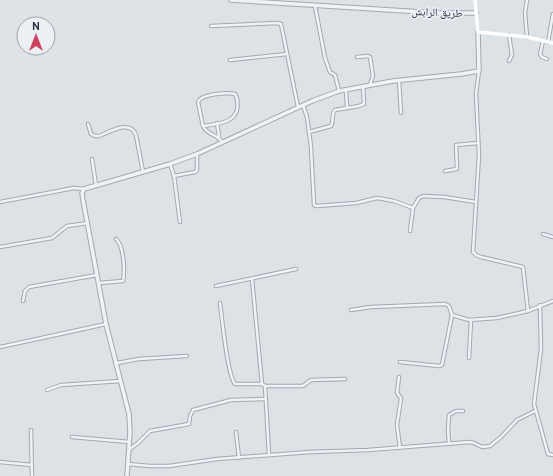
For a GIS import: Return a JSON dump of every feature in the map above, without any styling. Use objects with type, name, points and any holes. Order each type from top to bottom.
[{"type":"main road","points":[[475,0],[478,32],[527,37],[553,44]]},
{"type":"street","name":"طريق الرابش","points":[[231,0],[438,13],[476,13]]},
{"type":"street","points":[[296,0],[297,5]]},
{"type":"street","points":[[527,0],[525,13],[527,37]]},
{"type":"street","points":[[315,6],[325,58],[330,72],[335,75],[339,91]]},
{"type":"street","points":[[548,42],[553,14]]},
{"type":"street","points":[[211,26],[279,24],[282,26],[298,107]]},
{"type":"street","points":[[478,32],[479,71],[476,94],[479,154],[473,253],[481,257],[523,266],[528,311]]},
{"type":"street","points":[[508,61],[512,56],[509,35]]},
{"type":"street","points":[[543,41],[540,54],[546,59]]},
{"type":"street","points":[[230,60],[287,54]]},
{"type":"street","points":[[357,57],[370,57],[373,76],[370,84]]},
{"type":"street","points":[[0,202],[66,190],[79,188],[84,189],[170,164],[197,154],[298,107],[346,89],[399,80],[479,71]]},
{"type":"street","points":[[399,80],[401,113]]},
{"type":"street","points":[[309,132],[331,126],[333,123],[334,111],[364,104],[363,85]]},
{"type":"street","points":[[346,89],[348,107]]},
{"type":"street","points":[[203,126],[217,124],[228,120],[236,114],[238,107],[235,94],[223,93],[200,98],[198,102],[203,126],[206,132],[219,137]]},
{"type":"street","points":[[303,105],[309,132],[313,166],[314,205],[356,203],[377,198],[394,201],[413,208]]},
{"type":"street","points":[[88,124],[91,134],[95,136],[124,127],[134,130],[143,172]]},
{"type":"street","points":[[217,124],[219,137],[222,142]]},
{"type":"street","points":[[445,171],[457,170],[456,145],[478,143]]},
{"type":"street","points":[[174,176],[198,170],[197,154]]},
{"type":"street","points":[[92,158],[96,185]]},
{"type":"street","points":[[170,164],[174,176],[180,222]]},
{"type":"street","points":[[84,189],[82,195],[106,324],[129,414],[130,450],[127,476]]},
{"type":"street","points":[[410,231],[413,208],[420,198],[427,196],[476,202]]},
{"type":"street","points":[[0,247],[52,238],[67,226],[88,223]]},
{"type":"street","points":[[543,234],[553,237]]},
{"type":"street","points":[[99,283],[123,281],[125,272],[122,252],[119,242],[116,239]]},
{"type":"street","points":[[216,286],[296,269]]},
{"type":"street","points":[[23,301],[25,291],[29,287],[98,275]]},
{"type":"street","points":[[252,279],[266,399],[269,455]]},
{"type":"street","points":[[452,315],[471,320],[508,316],[528,311],[553,301]]},
{"type":"street","points":[[220,303],[232,381],[235,384],[303,386],[311,380],[345,379]]},
{"type":"street","points":[[351,310],[371,307],[445,304],[449,306],[452,315],[442,365],[439,366],[400,362]]},
{"type":"street","points":[[540,305],[540,349],[534,402],[535,411],[548,454],[553,455]]},
{"type":"street","points":[[469,358],[471,320]]},
{"type":"street","points":[[0,347],[106,324]]},
{"type":"street","points":[[117,363],[187,356]]},
{"type":"street","points":[[399,377],[398,393],[401,398],[397,425],[400,448]]},
{"type":"street","points":[[48,390],[61,385],[121,381]]},
{"type":"street","points":[[130,450],[150,430],[188,424],[193,410],[231,400],[266,399]]},
{"type":"street","points":[[449,444],[449,415],[456,411],[463,411]]},
{"type":"street","points":[[128,464],[150,466],[176,465],[203,460],[310,452],[400,448],[470,442],[482,447],[490,446],[517,420],[535,411]]},
{"type":"street","points":[[31,430],[32,476]]},
{"type":"street","points":[[236,432],[239,458]]},
{"type":"street","points":[[72,437],[130,442]]},
{"type":"street","points":[[0,462],[32,465]]}]
